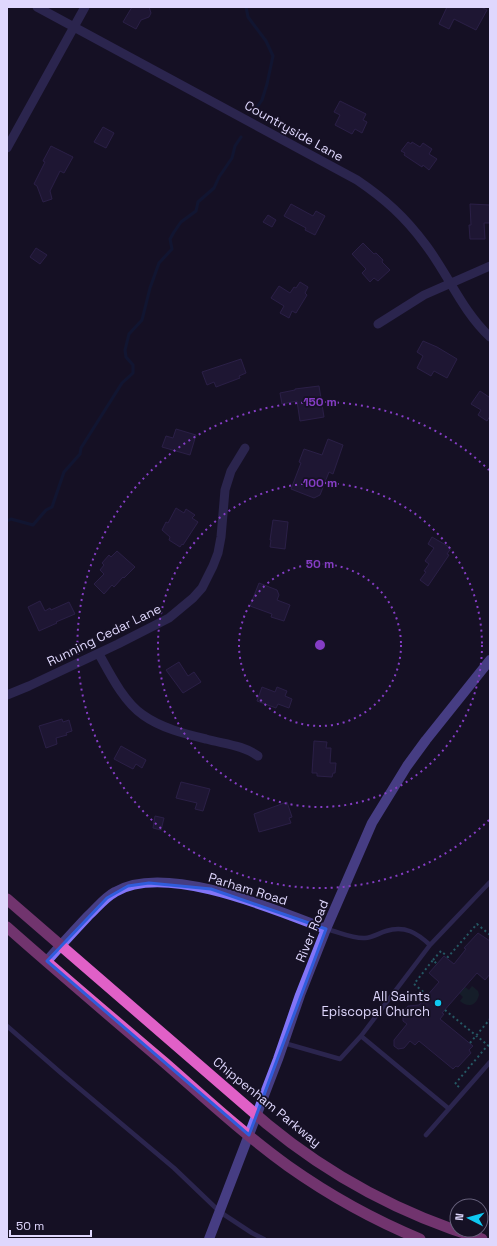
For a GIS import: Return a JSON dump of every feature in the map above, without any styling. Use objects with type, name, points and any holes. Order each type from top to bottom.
[{"type":"highway","name":"Chippenham Parkway","points":[[7,899],[267,1124],[308,1155],[358,1186],[393,1205],[448,1228],[482,1239]]},
{"type":"highway","points":[[7,927],[226,1116],[278,1158],[321,1188],[354,1208],[420,1239]]},
{"type":"main road","name":"River Road","points":[[209,1239],[270,1081],[300,995],[326,929],[372,823],[406,766],[490,660]]},
{"type":"main road","name":"Parham Road","points":[[47,961],[107,898],[128,886],[149,883],[184,885],[244,898],[326,929]]},
{"type":"street","name":"Countryside Lane","points":[[37,7],[357,180],[391,205],[407,221],[426,245],[450,284],[473,317],[490,337]]},
{"type":"street","points":[[7,148],[73,26],[85,7]]},
{"type":"street","points":[[378,324],[424,295],[490,266]]},
{"type":"street","name":"Running Cedar Lane","points":[[7,694],[29,686],[99,654],[169,618],[186,605],[202,588],[210,574],[218,553],[225,490],[231,471],[245,448]]},
{"type":"street","points":[[99,654],[113,679],[127,698],[143,715],[166,726],[205,739],[242,748],[251,751],[258,756]]},
{"type":"lane","points":[[284,1043],[340,1059],[361,1036],[430,945],[490,882]]},
{"type":"lane","points":[[326,929],[358,938],[368,938],[388,930],[400,929],[419,935],[430,945]]},
{"type":"lane","points":[[7,1026],[174,1168],[220,1212],[264,1239]]},
{"type":"lane","points":[[361,1036],[448,1108]]},
{"type":"lane","points":[[426,1135],[448,1108],[490,1062]]},
{"type":"path","points":[[427,995],[414,984],[441,951],[448,957],[477,924],[490,935]]},
{"type":"path","points":[[433,960],[437,964]]},
{"type":"path","points":[[445,1010],[489,1046],[455,1084],[463,1092]]},
{"type":"path","points":[[470,1043],[490,1019]]},
{"type":"highlighted area","points":[[149,883],[211,889],[326,929],[249,1135],[47,961],[107,898],[128,886]]},
{"type":"green space","points":[[472,986],[478,991],[478,999],[474,1004],[466,1005],[460,1001],[463,997],[459,993],[465,987],[469,990]]},
{"type":"building","points":[[132,7],[149,7],[151,13],[149,17],[141,20],[136,29],[123,22]]},
{"type":"building","points":[[447,7],[481,7],[487,10],[476,30],[454,19],[449,29],[439,24]]},
{"type":"building","points":[[340,101],[366,114],[363,120],[367,122],[362,133],[355,129],[352,134],[335,125],[340,115],[334,112]]},
{"type":"building","points":[[103,127],[114,133],[106,148],[94,142]]},
{"type":"building","points":[[408,142],[411,144],[412,142],[420,147],[423,143],[432,149],[429,154],[437,159],[429,170],[423,165],[422,167],[404,155],[405,153],[401,151]]},
{"type":"building","points":[[51,146],[73,157],[64,173],[60,171],[50,191],[52,199],[43,202],[37,186],[34,184]]},
{"type":"building","points":[[291,204],[313,216],[316,211],[325,216],[315,235],[305,230],[306,228],[284,216]]},
{"type":"building","points":[[470,204],[490,205],[490,223],[484,223],[485,239],[470,239]]},
{"type":"building","points":[[268,215],[276,220],[272,227],[263,222]]},
{"type":"building","points":[[363,243],[374,254],[376,253],[383,260],[382,262],[390,270],[378,281],[374,278],[370,282],[362,273],[366,269],[352,254]]},
{"type":"building","points":[[36,248],[47,255],[40,264],[30,257]]},
{"type":"building","points":[[300,282],[308,287],[305,293],[307,295],[296,313],[292,311],[289,318],[280,313],[284,306],[271,298],[279,286],[290,293]]},
{"type":"building","points":[[423,341],[437,347],[457,359],[447,378],[434,371],[431,376],[417,368],[423,356],[417,352]]},
{"type":"building","points":[[241,359],[246,373],[239,376],[240,378],[216,387],[214,382],[207,385],[202,372]]},
{"type":"building","points":[[319,386],[324,417],[300,421],[297,401],[282,404],[280,393],[295,389]]},
{"type":"building","points":[[480,391],[489,397],[490,396],[490,416],[487,421],[478,415],[481,410],[471,404]]},
{"type":"building","points":[[176,429],[196,435],[190,455],[162,447],[166,436],[173,438]]},
{"type":"building","points":[[328,439],[343,445],[333,474],[329,472],[320,495],[314,498],[291,489],[301,463],[299,462],[304,449],[322,455]]},
{"type":"building","points":[[176,508],[184,513],[186,509],[195,515],[192,518],[198,522],[183,545],[182,544],[180,547],[169,540],[170,537],[162,530],[166,522],[168,523]]},
{"type":"building","points":[[273,520],[288,522],[285,549],[270,547]]},
{"type":"building","points":[[432,537],[451,548],[447,554],[449,555],[428,586],[420,580],[426,572],[424,571],[429,564],[425,561],[434,548],[428,544]]},
{"type":"building","points":[[117,551],[135,567],[114,587],[112,585],[104,594],[94,584],[104,574],[100,570],[104,565],[102,563],[109,555],[111,557]]},
{"type":"building","points":[[259,583],[277,590],[279,595],[277,600],[290,605],[284,621],[271,617],[272,614],[250,606]]},
{"type":"building","points":[[40,601],[45,611],[69,602],[75,614],[39,631],[28,607]]},
{"type":"building","points":[[179,662],[188,676],[194,672],[201,682],[183,693],[166,670]]},
{"type":"building","points":[[262,687],[275,692],[277,687],[287,691],[285,696],[292,699],[289,708],[278,704],[276,708],[257,701]]},
{"type":"building","points":[[62,719],[63,722],[69,720],[72,731],[66,733],[67,735],[56,738],[57,744],[46,748],[39,726]]},
{"type":"building","points":[[314,741],[327,742],[326,748],[331,748],[330,763],[336,763],[335,773],[333,773],[332,777],[317,776],[317,773],[312,773]]},
{"type":"building","points":[[121,746],[146,760],[142,768],[136,764],[133,769],[114,759]]},
{"type":"building","points":[[181,782],[210,789],[203,811],[195,809],[197,803],[176,798]]},
{"type":"building","points":[[287,802],[292,817],[289,818],[291,823],[259,832],[254,814]]},
{"type":"building","points":[[155,816],[164,818],[161,830],[153,828]]},
{"type":"building","name":"All Saints Episcopal Church","points":[[478,933],[490,941],[490,974],[485,980],[477,973],[442,1013],[444,1014],[440,1019],[473,1046],[469,1050],[471,1053],[458,1067],[456,1066],[453,1069],[419,1041],[415,1045],[410,1041],[404,1048],[398,1049],[394,1046],[394,1040],[407,1024],[403,1021],[403,1012],[408,1006],[419,1005],[439,982],[429,973],[444,956],[454,964],[466,949],[464,948]]},
{"type":"waterway","points":[[246,7],[248,17],[266,41],[273,56],[262,100],[255,110]]},
{"type":"waterway","points":[[7,521],[11,519],[33,525],[46,510],[52,507],[64,472],[80,454],[81,448],[122,383],[133,373],[133,365],[126,357],[125,350],[129,334],[142,320],[150,288],[159,263],[172,249],[170,239],[181,222],[196,211],[198,202],[214,188],[219,177],[232,158],[235,146],[241,137]]},
{"type":"place","name":"All Saints Episcopal Church","points":[[438,1003]]}]
